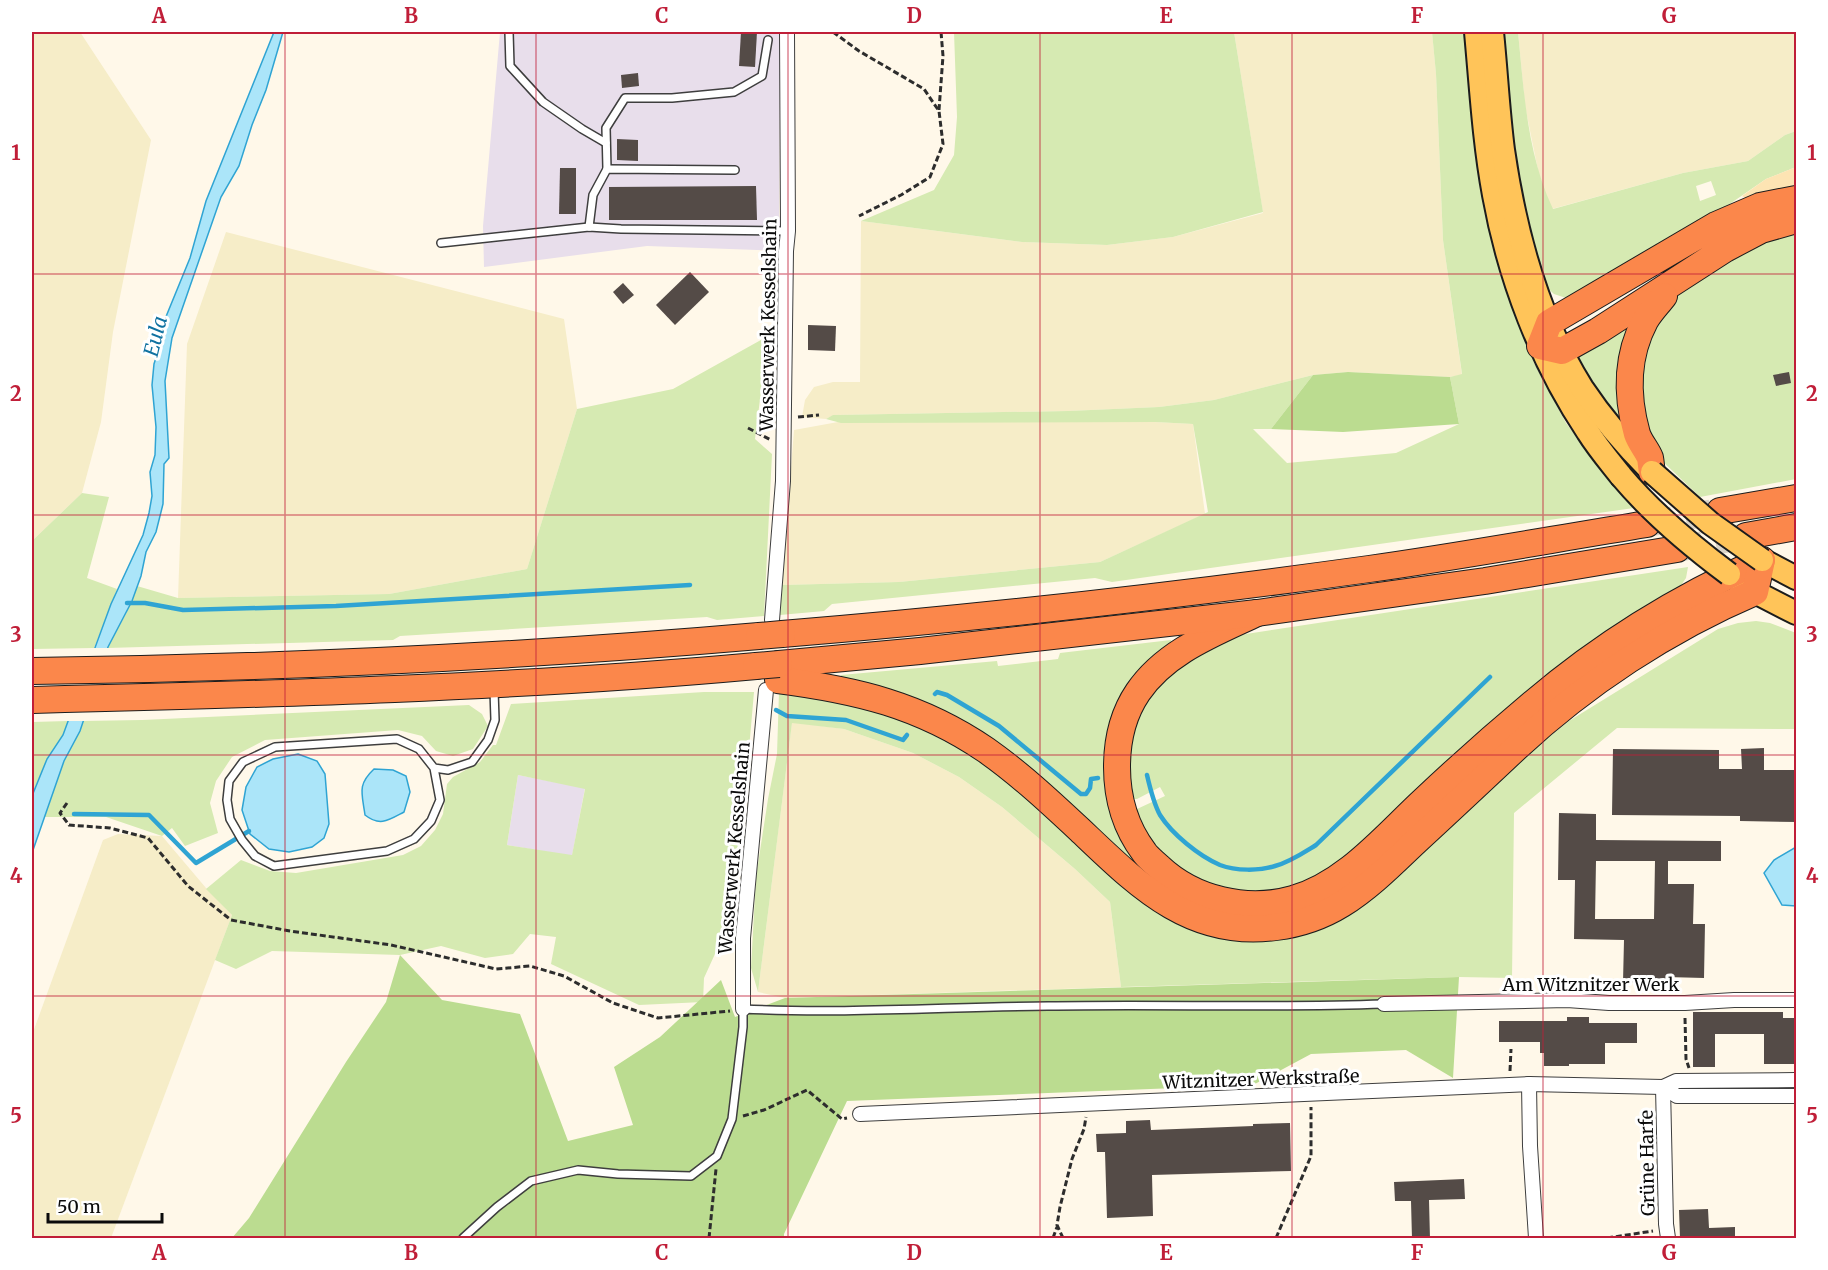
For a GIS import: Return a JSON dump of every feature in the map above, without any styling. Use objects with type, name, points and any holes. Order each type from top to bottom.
[{"type":"highway","points":[[1550,340],[1716,225],[1760,206],[1797,199]]},
{"type":"highway","points":[[1550,340],[1598,331],[1725,249],[1761,230],[1797,220]]},
{"type":"highway","points":[[1652,472],[1649,457],[1638,437],[1631,409],[1630,368],[1635,343],[1646,319],[1674,284]]},
{"type":"highway","points":[[1720,511],[1797,498]]},
{"type":"highway","points":[[32,671],[376,662],[612,649],[771,630],[920,623],[1060,608],[1371,568],[1647,524]]},
{"type":"highway","points":[[1746,536],[1797,527]]},
{"type":"highway","points":[[767,676],[920,651],[1257,613],[1485,582],[1677,549]]},
{"type":"highway","points":[[32,700],[300,694],[683,673],[767,676],[853,692],[885,701],[934,720],[985,750],[1050,801],[1132,880],[1173,908],[1212,924],[1262,929],[1297,925],[1342,904],[1389,866],[1519,745],[1614,670],[1713,610],[1761,560]]},
{"type":"highway","points":[[1257,613],[1193,644],[1161,666],[1138,691],[1124,718],[1117,749],[1117,786],[1125,818],[1144,853],[1171,878],[1200,894],[1234,903],[1268,904],[1296,898],[1339,876],[1531,705],[1570,672],[1626,633],[1706,585],[1741,582]]},
{"type":"main road","points":[[1476,32],[1494,195],[1515,278],[1550,340],[1606,421],[1652,472],[1710,523],[1761,560],[1797,579]]},
{"type":"main road","points":[[1492,32],[1503,148],[1510,194],[1520,239],[1550,340],[1552,371],[1588,432],[1635,494],[1687,542],[1741,582],[1797,613]]},
{"type":"street","name":"Wasserwerk Kesselshain","points":[[771,630],[784,446],[788,231],[787,32]]},
{"type":"street","name":"Wasserwerk Kesselshain","points":[[743,1010],[743,938],[767,676]]},
{"type":"street","name":"Am Witznitzer Werk","points":[[1384,1004],[1567,1000],[1685,1004],[1734,1000],[1797,999]]},
{"type":"street","name":"Witznitzer Werkstraße","points":[[860,1114],[1529,1084],[1663,1087],[1676,1081],[1797,1080]]},
{"type":"street","points":[[1529,1084],[1536,1239]]},
{"type":"street","name":"Witznitzer Werkstraße","points":[[1663,1087],[1677,1096],[1797,1096]]},
{"type":"street","name":"Grüne Harfe","points":[[1662,1234],[1666,1224],[1663,1087]]},
{"type":"lane","points":[[509,32],[510,66],[543,102],[582,129],[606,142]]},
{"type":"lane","points":[[589,227],[593,195],[607,169],[606,128],[624,98],[672,98],[734,92],[762,76],[768,40]]},
{"type":"lane","points":[[607,169],[735,170]]},
{"type":"lane","points":[[441,243],[589,227],[788,231]]},
{"type":"lane","points":[[434,768],[440,800],[431,821],[414,839],[387,851],[274,866],[255,856],[242,840],[230,819],[227,800],[229,781],[243,762],[275,747],[397,739],[419,749],[434,768],[448,770],[472,762],[488,740],[495,720],[494,685]]},
{"type":"lane","points":[[463,1239],[497,1206],[531,1181],[578,1170],[618,1174],[691,1176],[717,1156],[732,1119],[743,1028],[743,1010],[891,1010],[1158,1004],[1332,1006],[1384,1004]]},
{"type":"path","points":[[833,32],[859,51],[924,89],[939,111]]},
{"type":"path","points":[[859,216],[901,195],[930,177],[943,144],[939,111],[943,56],[941,32]]},
{"type":"path","points":[[784,418],[819,415]]},
{"type":"path","points":[[748,428],[784,446]]},
{"type":"path","points":[[67,803],[60,813],[69,825],[110,828],[148,838],[188,886],[231,920],[391,945],[496,969],[530,966],[564,976],[613,1003],[658,1018],[743,1010]]},
{"type":"path","points":[[1685,1004],[1686,1059]]},
{"type":"path","points":[[1510,1085],[1511,1048]]},
{"type":"path","points":[[732,1119],[764,1110],[807,1090],[842,1119],[860,1114]]},
{"type":"path","points":[[1275,1239],[1311,1156],[1311,1095]]},
{"type":"path","points":[[1053,1239],[1072,1159],[1084,1130],[1089,1104]]},
{"type":"path","points":[[709,1239],[717,1156]]},
{"type":"path","points":[[1057,1226],[1063,1239]]},
{"type":"path","points":[[1607,1239],[1662,1234]]},
{"type":"shaded area","points":[[32,32],[80,32],[151,140],[113,332],[101,422],[82,493],[32,541]]},
{"type":"shaded area","points":[[500,32],[780,32],[779,215],[786,251],[647,246],[484,267],[483,226]]},
{"type":"shaded area","points":[[1234,32],[1432,32],[1443,240],[1462,375],[1450,377],[1348,372],[1313,375],[1214,400],[1159,407],[834,415],[826,419],[802,417],[805,400],[814,387],[833,382],[860,382],[861,221],[1022,242],[1107,245],[1173,237],[1263,213]]},
{"type":"shaded area","points":[[1518,32],[1796,32],[1796,131],[1785,135],[1748,161],[1683,173],[1552,209],[1541,185],[1525,106]]},
{"type":"shaded area","points":[[226,232],[564,319],[577,409],[527,569],[389,594],[178,598],[187,344]]},
{"type":"shaded area","points":[[838,422],[1193,424],[1205,514],[1100,562],[899,582],[782,585],[794,430]]},
{"type":"shaded area","points":[[792,722],[844,729],[913,753],[959,777],[1002,807],[1110,902],[1121,987],[785,998],[758,992]]},
{"type":"shaded area","points":[[518,775],[585,788],[572,856],[507,845]]},
{"type":"shaded area","points":[[118,834],[162,836],[232,915],[111,1238],[32,1238],[32,1035],[103,840]]},
{"type":"green space","points":[[954,32],[1234,32],[1263,212],[1173,237],[1107,245],[1022,242],[861,221],[934,190],[954,155],[957,117]]},
{"type":"green space","points":[[1432,32],[1468,32],[1511,292],[1534,363],[1566,423],[1608,479],[1634,508],[1112,582],[1095,578],[832,604],[824,611],[780,615],[782,585],[899,582],[1100,562],[1208,512],[1193,424],[1155,422],[841,423],[826,419],[833,415],[1159,407],[1214,400],[1313,375],[1271,429],[1253,429],[1287,463],[1396,453],[1459,424],[1450,377],[1462,374],[1443,240]]},
{"type":"green space","points":[[1498,32],[1518,32],[1532,144],[1544,188],[1553,209],[1683,173],[1748,161],[1785,135],[1796,131],[1796,167],[1766,179],[1686,234],[1569,299],[1554,294],[1542,283],[1527,239]],"holes":[[[1711,181],[1716,195],[1700,201],[1696,186]]]},
{"type":"green space","points":[[1796,229],[1796,479],[1700,497],[1658,457],[1640,415],[1637,386],[1645,342],[1673,295],[1757,240]]},
{"type":"green space","points":[[1641,313],[1630,438],[1574,358]]},
{"type":"green space","points":[[768,336],[755,439],[772,454],[764,616],[717,620],[707,617],[400,636],[393,640],[107,648],[126,614],[137,586],[178,598],[389,594],[527,569],[577,409],[673,389]]},
{"type":"green space","points":[[1348,372],[1450,377],[1459,424],[1343,432],[1271,429],[1313,375]]},
{"type":"green space","points":[[82,493],[109,497],[87,578],[117,589],[94,648],[32,649],[32,541]]},
{"type":"green space","points":[[1688,567],[1686,578],[1677,591],[1324,876],[1269,895],[1204,886],[1162,859],[1135,818],[1137,809],[1165,796],[1160,787],[1137,799],[1129,799],[1127,735],[1153,683],[1215,642],[1246,634]]},
{"type":"green space","points":[[1756,621],[1770,623],[1796,633],[1796,729],[1617,728],[1514,813],[1512,978],[1459,977],[1121,987],[1110,902],[1002,807],[959,777],[913,753],[844,729],[792,723],[758,992],[751,968],[756,877],[777,754],[779,692],[862,705],[908,720],[992,764],[1104,865],[1249,941],[1274,940],[1302,934],[1569,721],[1718,629]]},
{"type":"green space","points":[[1171,640],[1172,648],[1134,683],[1116,718],[1109,748],[1108,779],[1114,808],[1126,836],[1143,862],[1165,883],[1193,900],[1235,911],[1265,911],[1294,906],[1308,902],[1339,886],[1370,861],[1501,742],[1579,677],[1576,685],[1564,699],[1473,776],[1390,855],[1360,880],[1344,892],[1312,909],[1287,917],[1262,920],[1227,918],[1195,909],[1167,894],[1115,853],[1042,783],[997,749],[962,726],[928,708],[895,695],[842,682],[841,675],[997,661],[998,666],[1058,659],[1060,653]]},
{"type":"green space","points":[[704,692],[754,692],[735,910],[704,978],[703,1002],[639,1005],[551,964],[556,937],[530,934],[513,954],[485,958],[441,946],[400,955],[272,951],[236,969],[215,960],[232,915],[206,889],[241,860],[270,871],[296,873],[403,855],[421,846],[435,830],[443,814],[447,784],[453,777],[480,762],[493,745],[496,745],[511,704]],"holes":[[[518,775],[585,789],[572,855],[507,845]]]},
{"type":"green space","points":[[469,705],[482,714],[488,726],[473,749],[453,756],[436,751],[422,736],[398,730],[265,740],[232,757],[216,781],[210,803],[218,833],[185,846],[172,828],[162,836],[106,817],[44,817],[64,761],[83,721]]},
{"type":"green space","points":[[68,721],[63,735],[47,759],[32,794],[32,722]]},
{"type":"green space","points":[[400,955],[442,1000],[520,1014],[568,1141],[633,1125],[614,1067],[660,1037],[721,980],[735,1017],[785,998],[1459,977],[1453,1078],[1406,1050],[1311,1054],[1253,1085],[847,1101],[784,1238],[232,1238],[249,1218],[386,1002]]},
{"type":"sand","points":[[1796,167],[1796,190],[1750,201],[1742,196],[1766,179]]},
{"type":"water","points":[[274,32],[283,32],[266,90],[239,166],[221,197],[172,338],[165,381],[169,458],[164,464],[163,504],[156,532],[146,552],[132,601],[108,647],[80,731],[64,761],[32,853],[32,796],[47,759],[63,735],[111,604],[143,535],[149,513],[152,496],[150,472],[155,455],[156,427],[152,385],[163,324],[190,258],[206,201]]},
{"type":"water","points":[[298,754],[317,761],[325,774],[329,824],[324,838],[312,847],[289,852],[269,849],[250,834],[242,810],[246,787],[257,767],[273,759]]},
{"type":"water","points":[[374,769],[393,770],[406,776],[410,792],[404,812],[384,821],[375,821],[365,815],[362,790],[365,780]]},
{"type":"water","points":[[1796,847],[1796,906],[1782,905],[1764,873],[1774,860]]},
{"type":"pier","points":[[91,648],[111,648],[86,721],[65,721]]},
{"type":"building","points":[[741,32],[757,32],[755,67],[739,66]]},
{"type":"building","points":[[638,73],[639,86],[622,88],[621,75]]},
{"type":"building","points":[[617,139],[638,140],[638,161],[617,160]]},
{"type":"building","points":[[560,168],[576,168],[576,214],[559,214]]},
{"type":"building","points":[[756,186],[757,220],[609,220],[609,187]]},
{"type":"building","points":[[690,272],[709,292],[675,325],[656,305]]},
{"type":"building","points":[[623,283],[634,295],[623,304],[613,292]]},
{"type":"building","points":[[808,325],[836,326],[835,351],[808,350]]},
{"type":"building","points":[[1789,372],[1791,383],[1776,386],[1773,375]]},
{"type":"building","points":[[1764,748],[1764,770],[1797,770],[1797,822],[1740,821],[1740,816],[1612,815],[1613,749],[1719,750],[1719,769],[1742,769],[1741,749]]},
{"type":"building","points":[[1559,813],[1596,814],[1596,840],[1721,841],[1721,861],[1668,861],[1668,884],[1694,884],[1693,924],[1705,924],[1704,978],[1667,977],[1667,983],[1623,982],[1624,940],[1574,939],[1575,880],[1558,880]],"holes":[[[1596,861],[1655,861],[1654,919],[1595,919]]]},
{"type":"building","points":[[1693,1012],[1783,1012],[1783,1018],[1797,1018],[1797,1064],[1764,1064],[1764,1034],[1715,1034],[1715,1067],[1693,1067]]},
{"type":"building","points":[[1567,1017],[1589,1017],[1589,1023],[1637,1023],[1637,1043],[1605,1043],[1605,1064],[1544,1066],[1544,1053],[1540,1053],[1540,1042],[1499,1042],[1499,1021],[1567,1021]]},
{"type":"building","points":[[1150,1120],[1151,1130],[1290,1123],[1291,1171],[1152,1175],[1153,1216],[1107,1218],[1105,1152],[1097,1152],[1096,1134],[1126,1133],[1126,1121]]},
{"type":"building","points":[[1464,1179],[1465,1199],[1429,1200],[1430,1239],[1412,1239],[1411,1201],[1395,1201],[1394,1182]]},
{"type":"building","points":[[1708,1209],[1709,1228],[1735,1227],[1735,1239],[1680,1238],[1679,1210]]},
{"type":"waterway","points":[[127,603],[145,603],[183,610],[336,606],[690,585]]},
{"type":"waterway","points":[[1147,775],[1160,815],[1171,830],[1195,850],[1220,865],[1240,869],[1269,868],[1291,860],[1316,845],[1490,677]]},
{"type":"waterway","points":[[935,694],[937,692],[947,695],[999,726],[1081,794],[1086,794],[1090,788],[1091,779],[1098,778]]},
{"type":"waterway","points":[[776,710],[787,716],[846,720],[903,740],[907,735]]},
{"type":"waterway","points":[[74,814],[149,815],[196,863],[249,831]]},
{"type":"tunnel","points":[[1647,524],[1720,511]]},
{"type":"tunnel","points":[[1677,549],[1746,536]]},
{"type":"water label","name":"Eula","points":[[155,336]]}]
